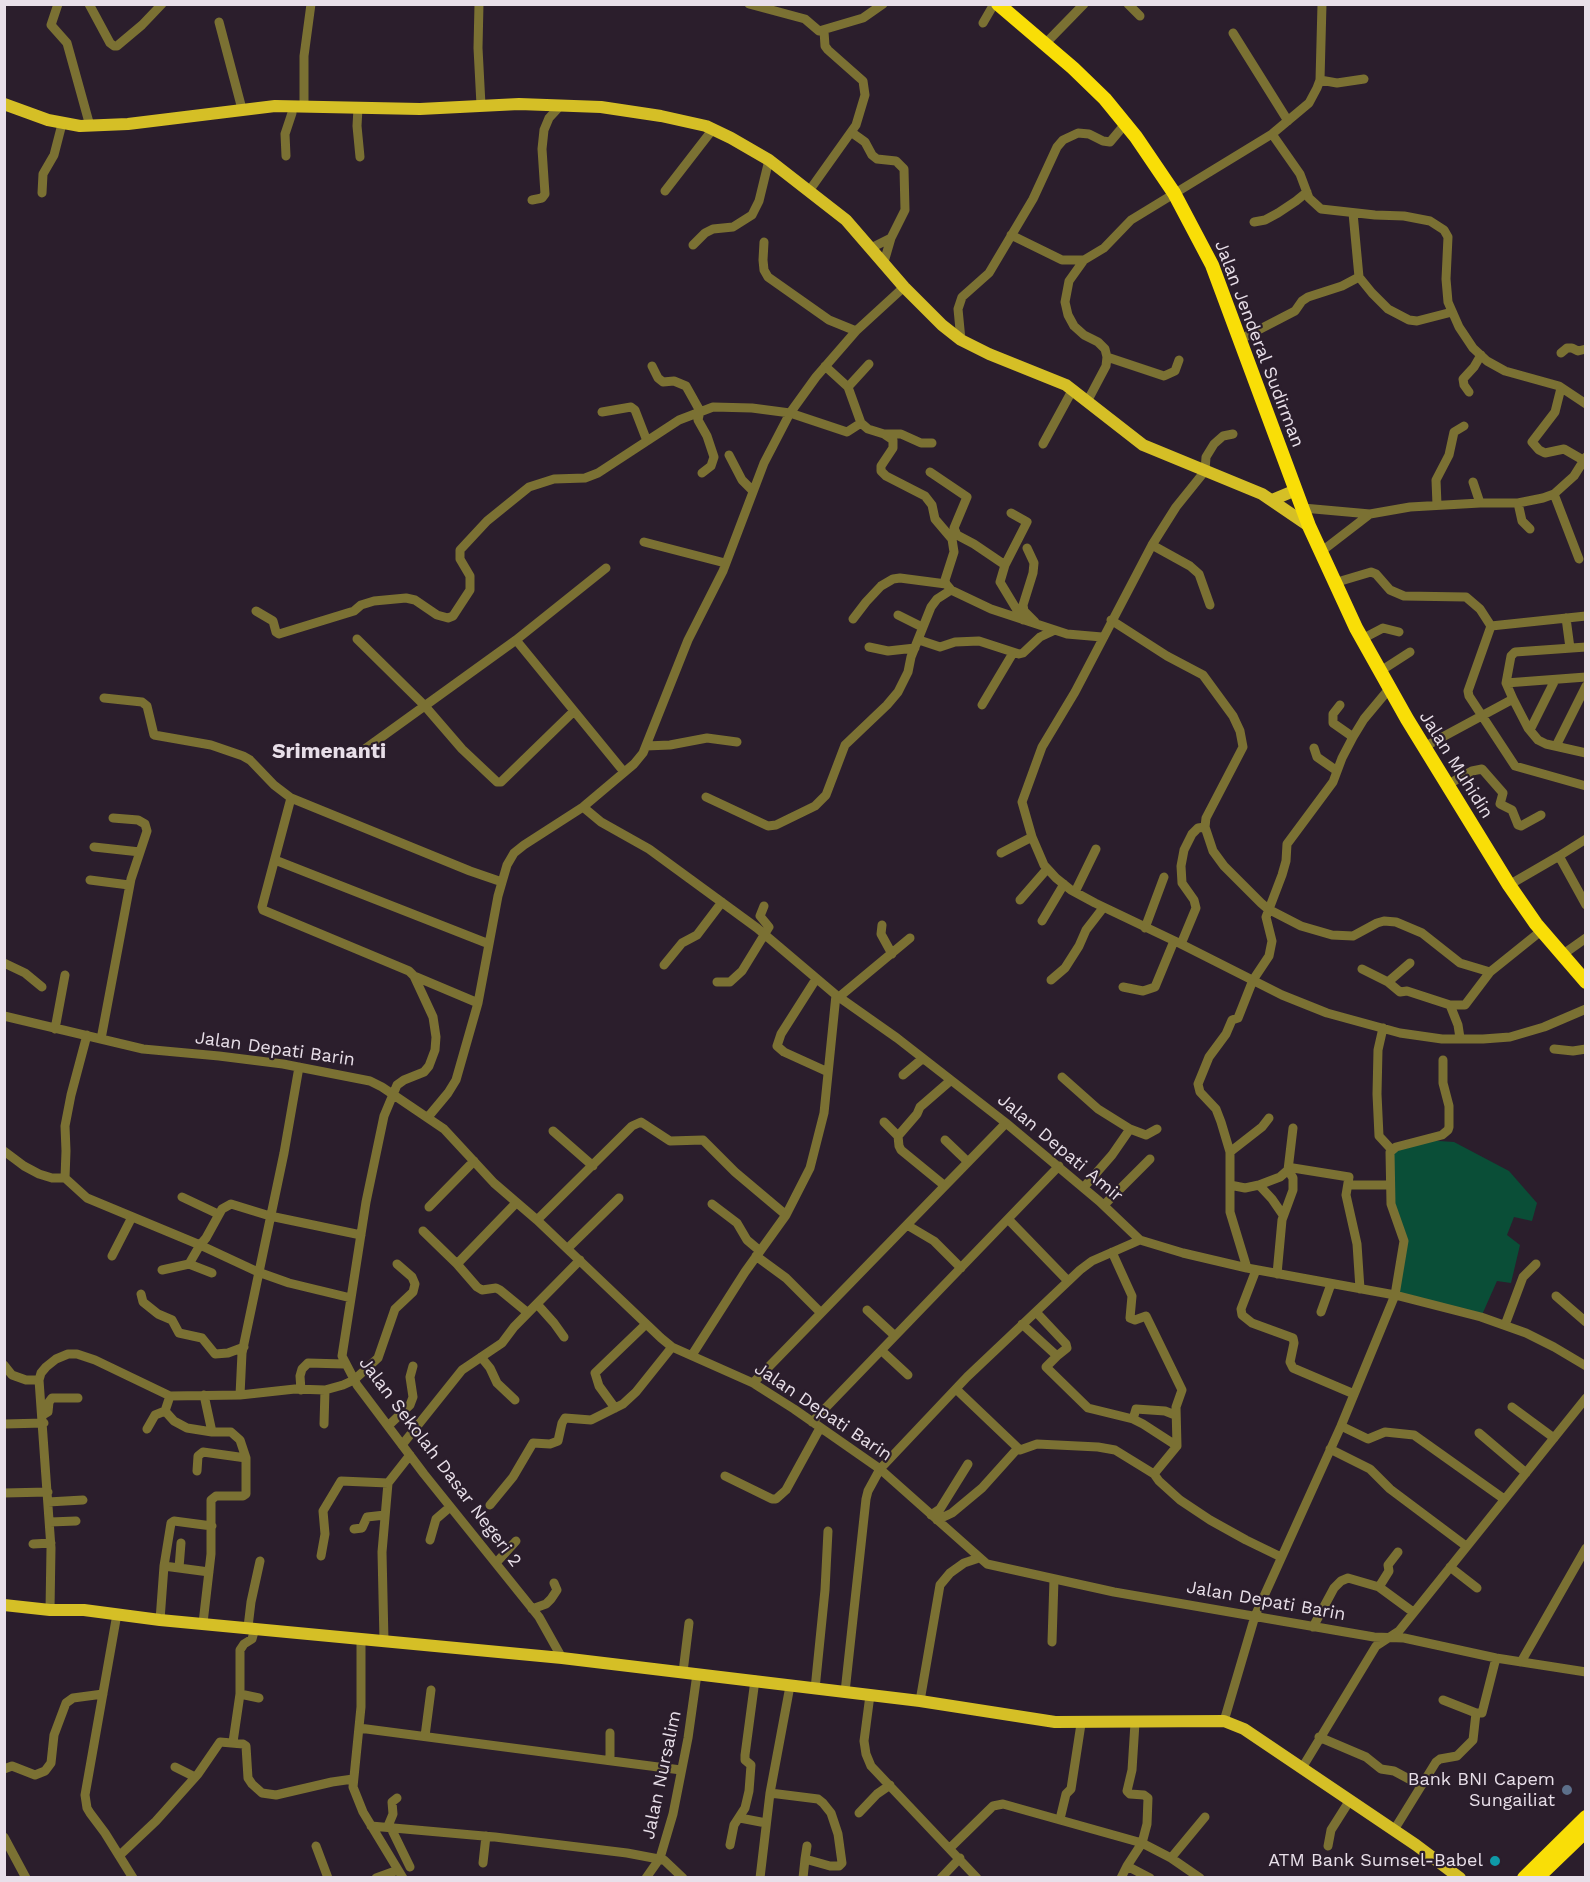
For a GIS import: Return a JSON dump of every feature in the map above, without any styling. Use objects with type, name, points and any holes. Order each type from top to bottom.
[{"type":"highway","name":"Jalan Jenderal Sudirman","points":[[996,4],[1045,44],[1105,99],[1126,123],[1174,194],[1212,265],[1309,526],[1322,551]]},
{"type":"highway","name":"Jalan Muhidin","points":[[1322,551],[1334,583],[1379,672],[1447,785],[1509,885],[1541,931],[1586,982]]},
{"type":"highway","points":[[1524,1878],[1586,1817]]},
{"type":"highway","points":[[1537,1878],[1586,1831]]},
{"type":"main road","points":[[4,104],[62,124],[90,126],[128,124],[242,109],[298,106],[429,109],[481,105],[561,105],[601,107],[661,116],[713,129],[769,160],[846,219],[904,287],[942,325],[961,340],[1053,378],[1088,400],[1132,438],[1160,453],[1272,500],[1309,526]]},
{"type":"main road","points":[[1272,500],[1296,490]]},
{"type":"main road","points":[[4,1605],[50,1610],[84,1610],[160,1620],[562,1658],[921,1701],[1055,1722],[1081,1724],[1224,1721],[1244,1729],[1394,1830],[1460,1878]]},
{"type":"street","points":[[58,4],[51,25],[67,43],[90,126]]},
{"type":"street","points":[[89,4],[110,43],[114,46],[142,25],[162,4]]},
{"type":"street","points":[[286,156],[285,134],[292,113],[298,106],[311,4]]},
{"type":"street","points":[[479,4],[478,48],[481,105]]},
{"type":"street","points":[[749,4],[805,19],[819,32],[863,18],[883,4]]},
{"type":"street","points":[[983,23],[996,4]]},
{"type":"street","points":[[1045,44],[1084,4]]},
{"type":"street","points":[[1128,4],[1140,16]]},
{"type":"street","points":[[1088,400],[1106,366],[1107,357],[1105,349],[1098,342],[1074,326],[1065,302],[1067,285],[1084,260],[1104,248],[1131,220],[1272,134],[1309,103],[1320,80],[1321,8]]},
{"type":"street","points":[[219,22],[242,109]]},
{"type":"street","points":[[809,191],[857,122],[865,95],[862,81],[828,50],[824,31]]},
{"type":"street","points":[[1233,33],[1288,122]]},
{"type":"street","points":[[1320,80],[1337,83],[1364,79]]},
{"type":"street","points":[[532,200],[542,198],[545,194],[542,149],[544,130],[549,118],[561,105]]},
{"type":"street","points":[[358,108],[360,157]]},
{"type":"street","points":[[961,340],[958,309],[962,297],[986,278],[1033,199],[1052,155],[1063,140],[1083,133],[1110,142],[1126,123]]},
{"type":"street","points":[[42,193],[43,174],[54,155],[62,124]]},
{"type":"street","points":[[665,191],[713,129]]},
{"type":"street","points":[[851,132],[865,142],[877,159],[896,161],[904,169],[905,210],[891,238],[884,262]]},
{"type":"street","points":[[1272,134],[1300,174],[1313,203],[1321,209],[1418,218],[1430,221],[1444,230],[1448,237],[1446,279],[1448,302],[1473,348],[1487,361],[1505,371],[1543,380],[1586,404]]},
{"type":"street","points":[[693,245],[712,230],[733,227],[752,215],[759,201],[769,160]]},
{"type":"street","points":[[1254,222],[1265,220],[1278,213],[1307,192]]},
{"type":"street","points":[[1353,213],[1359,277],[1388,309],[1409,321],[1452,312]]},
{"type":"street","points":[[1011,235],[1062,260],[1084,260]]},
{"type":"street","points":[[871,248],[891,238]]},
{"type":"street","points":[[764,242],[764,270],[768,277],[829,320],[856,331]]},
{"type":"street","points":[[1239,340],[1295,311],[1308,297],[1342,286],[1359,277]]},
{"type":"street","points":[[428,1117],[448,1094],[456,1080],[478,1003],[507,865],[514,854],[553,825],[583,807],[634,764],[646,746],[683,650],[734,547],[753,491],[790,413],[825,366],[856,331],[904,287]]},
{"type":"street","points":[[1561,353],[1567,348],[1578,351],[1586,349]]},
{"type":"street","points":[[1469,392],[1463,379],[1481,355]]},
{"type":"street","points":[[1107,357],[1164,376],[1175,370],[1179,360]]},
{"type":"street","points":[[848,387],[869,364]]},
{"type":"street","points":[[652,366],[658,378],[663,382],[674,381],[686,386],[700,411],[698,420],[708,436],[714,457],[711,466],[702,473]]},
{"type":"street","points":[[825,366],[848,387],[861,423],[868,429],[884,434],[893,440],[894,444],[881,466],[881,471],[886,476],[925,496],[932,505],[935,519],[952,539],[954,552],[945,577],[948,587]]},
{"type":"street","points":[[1303,508],[1370,514],[1410,507],[1518,503],[1554,494],[1574,476],[1584,458],[1567,449],[1545,453],[1533,445],[1532,440],[1555,412],[1561,388]]},
{"type":"street","points":[[1043,444],[1073,389]]},
{"type":"street","points":[[602,412],[628,406],[633,408],[647,441]]},
{"type":"street","points":[[256,611],[273,621],[276,632],[279,634],[348,613],[360,605],[395,599],[412,598],[437,615],[444,618],[453,616],[471,585],[468,572],[460,559],[460,550],[487,521],[529,488],[554,479],[591,476],[679,420],[713,407],[790,413],[847,432],[861,423]]},
{"type":"street","points":[[1437,505],[1436,480],[1449,455],[1454,432],[1464,426]]},
{"type":"street","points":[[884,434],[901,434],[921,443],[932,443]]},
{"type":"street","points":[[1233,434],[1223,436],[1214,444],[1206,457],[1205,471],[1176,507],[1152,545],[1075,692],[1042,747],[1022,802],[1032,837],[1047,869],[1075,892],[1103,908],[1282,995],[1327,1013],[1383,1028],[1419,1037],[1483,1039],[1510,1036],[1544,1028],[1586,1009]]},
{"type":"street","points":[[729,456],[742,480],[753,491]]},
{"type":"street","points":[[930,472],[967,497],[954,528],[957,535],[1005,565]]},
{"type":"street","points":[[1473,482],[1480,503]]},
{"type":"street","points":[[1554,494],[1579,559]]},
{"type":"street","points":[[1518,503],[1521,518],[1530,529]]},
{"type":"street","points":[[1011,513],[1027,522],[1005,565],[1000,582],[1023,620]]},
{"type":"street","points":[[1322,551],[1370,514]]},
{"type":"street","points":[[644,542],[726,563]]},
{"type":"street","points":[[1152,545],[1190,566],[1198,574],[1210,605]]},
{"type":"street","points":[[1027,548],[1034,563],[1023,605],[1024,611],[1036,624]]},
{"type":"street","points":[[358,754],[516,640],[606,568]]},
{"type":"street","points":[[1334,583],[1371,572],[1376,574],[1390,590],[1404,596],[1466,597],[1480,609],[1491,626]]},
{"type":"street","points":[[853,619],[881,586],[900,578],[948,587],[991,609],[1067,634],[1102,638]]},
{"type":"street","points":[[706,797],[768,826],[776,825],[815,806],[826,795],[845,745],[898,692],[908,672],[922,627],[931,607],[948,587]]},
{"type":"street","points":[[898,615],[922,627]]},
{"type":"street","points":[[1113,616],[1167,656],[1203,675],[1233,716],[1240,731],[1243,747],[1240,757],[1206,818],[1205,826],[1213,850],[1224,866],[1300,926],[1332,935],[1353,936],[1377,923],[1396,922],[1422,933],[1460,963],[1490,972]]},
{"type":"street","points":[[1491,626],[1586,616]]},
{"type":"street","points":[[1566,618],[1570,648]]},
{"type":"street","points":[[1491,626],[1468,691],[1469,696],[1515,766],[1586,786]]},
{"type":"street","points":[[1362,639],[1383,628],[1400,632]]},
{"type":"street","points":[[869,647],[888,651],[917,644],[940,647],[955,642],[980,641],[1013,653],[1023,653],[1040,637],[1055,630]]},
{"type":"street","points":[[357,639],[424,705],[462,749],[497,782],[501,782],[574,711]]},
{"type":"street","points":[[516,640],[624,772]]},
{"type":"street","points":[[1586,647],[1515,652],[1511,656],[1506,683],[1530,730],[1538,740],[1586,753]]},
{"type":"street","points":[[1379,672],[1410,652]]},
{"type":"street","points":[[982,705],[1013,653]]},
{"type":"street","points":[[1506,683],[1586,677]]},
{"type":"street","points":[[1530,730],[1555,680]]},
{"type":"street","points":[[1556,746],[1586,686]]},
{"type":"street","points":[[1354,1394],[1291,1366],[1293,1338],[1252,1323],[1242,1315],[1241,1309],[1251,1269],[1230,1212],[1230,1152],[1216,1109],[1198,1086],[1201,1072],[1209,1057],[1226,1034],[1232,1020],[1240,1016],[1253,980],[1269,956],[1272,941],[1266,917],[1286,861],[1287,844],[1333,782],[1353,737],[1364,719],[1389,689]]},
{"type":"street","points":[[104,698],[142,702],[147,706],[154,735],[211,746],[243,756],[291,798],[502,882]]},
{"type":"street","points":[[1424,747],[1513,699]]},
{"type":"street","points":[[1340,705],[1333,714],[1333,723],[1353,737]]},
{"type":"street","points":[[646,746],[670,746],[707,738],[737,741]]},
{"type":"street","points":[[1314,748],[1317,757],[1337,771]]},
{"type":"street","points":[[1447,785],[1472,771],[1482,769],[1503,792],[1500,804],[1512,810],[1518,825],[1521,826],[1541,815]]},
{"type":"street","points":[[291,798],[263,910],[409,971],[414,976],[433,1017],[435,1050],[429,1066],[424,1072],[399,1083],[393,1095]]},
{"type":"street","name":"Jalan Depati Amir","points":[[583,807],[601,822],[649,849],[765,934],[816,979],[897,1038],[1059,1166],[1140,1240],[1184,1254],[1251,1269],[1395,1295],[1481,1317],[1554,1347],[1586,1366]]},
{"type":"street","points":[[101,1039],[129,885],[147,831],[145,824],[138,820],[113,818]]},
{"type":"street","points":[[1124,987],[1143,991],[1155,987],[1196,908],[1194,900],[1182,883],[1181,866],[1184,850],[1192,834],[1198,828],[1205,826]]},
{"type":"street","points":[[1001,853],[1032,837]]},
{"type":"street","points":[[1509,885],[1586,838]]},
{"type":"street","points":[[94,847],[140,852]]},
{"type":"street","points":[[1075,892],[1096,849]]},
{"type":"street","points":[[1559,856],[1586,904]]},
{"type":"street","points":[[275,860],[489,944]]},
{"type":"street","points":[[1020,900],[1047,869]]},
{"type":"street","points":[[1145,928],[1164,877]]},
{"type":"street","points":[[90,880],[129,885]]},
{"type":"street","points":[[1042,921],[1064,884]]},
{"type":"street","points":[[664,966],[682,943],[697,935],[722,902]]},
{"type":"street","points":[[717,982],[730,982],[737,977],[765,934],[769,926],[760,916],[764,906]]},
{"type":"street","points":[[1051,980],[1065,968],[1086,930],[1103,908]]},
{"type":"street","points":[[882,925],[881,934],[892,954]]},
{"type":"street","points":[[1362,969],[1388,982],[1400,992],[1407,991],[1450,1005],[1466,1004],[1490,972],[1541,931]]},
{"type":"street","points":[[692,1355],[786,1215],[810,1168],[824,1113],[838,996],[909,938]]},
{"type":"street","points":[[1562,955],[1586,938]]},
{"type":"street","points":[[4,963],[25,973],[42,987]]},
{"type":"street","points":[[1388,982],[1410,963]]},
{"type":"street","points":[[55,1029],[65,975]]},
{"type":"street","points":[[414,976],[478,1003]]},
{"type":"street","points":[[816,979],[779,1038],[777,1046],[784,1052],[828,1072]]},
{"type":"street","points":[[1450,1005],[1458,1025],[1460,1038]]},
{"type":"street","name":"Jalan Depati Barin","points":[[4,1016],[143,1049],[219,1056],[298,1067],[370,1081],[444,1129],[494,1184],[568,1248],[672,1347],[753,1383],[816,1425],[880,1469],[937,1515],[979,1558],[996,1567],[1114,1592],[1374,1638],[1404,1638],[1496,1658],[1586,1672]]},
{"type":"street","points":[[1224,1721],[1255,1616],[1341,1426],[1395,1295],[1404,1241],[1391,1204],[1391,1149],[1379,1136],[1377,1061],[1383,1028]]},
{"type":"street","points":[[65,1178],[65,1126],[87,1035]]},
{"type":"street","points":[[1554,1049],[1573,1052],[1586,1049]]},
{"type":"street","points":[[903,1075],[922,1059]]},
{"type":"street","points":[[1391,1149],[1442,1135],[1448,1130],[1449,1106],[1443,1083],[1443,1060]]},
{"type":"street","points":[[240,1395],[244,1347],[284,1153],[298,1067]]},
{"type":"street","points":[[1062,1077],[1098,1109],[1130,1129],[1146,1135],[1156,1129]]},
{"type":"street","points":[[898,1136],[917,1114],[920,1107],[950,1081]]},
{"type":"street","name":"Jalan Sekolah Dasar Negeri 2","points":[[393,1095],[384,1116],[361,1234],[342,1350],[344,1364],[402,1445],[532,1609],[562,1658]]},
{"type":"street","points":[[1230,1152],[1262,1127],[1269,1118]]},
{"type":"street","points":[[537,1220],[632,1126],[641,1122],[670,1142],[702,1140],[735,1172],[786,1215]]},
{"type":"street","points":[[884,1122],[898,1136],[901,1150],[945,1186]]},
{"type":"street","points":[[753,1383],[1006,1123]]},
{"type":"street","points":[[1277,1274],[1278,1244],[1283,1215],[1293,1190],[1293,1178],[1288,1170],[1293,1128]]},
{"type":"street","points":[[1084,1187],[1113,1155],[1130,1129]]},
{"type":"street","points":[[553,1131],[593,1166]]},
{"type":"street","points":[[945,1140],[968,1162]]},
{"type":"street","points":[[4,1151],[39,1174],[52,1178],[65,1178],[87,1198],[258,1272],[289,1283],[351,1298]]},
{"type":"street","points":[[1104,1205],[1150,1159]]},
{"type":"street","points":[[429,1207],[474,1161]]},
{"type":"street","points":[[724,1476],[772,1498],[776,1498],[786,1490],[816,1425],[895,1336],[1059,1166]]},
{"type":"street","points":[[1230,1185],[1245,1188],[1259,1185],[1280,1177],[1293,1168],[1347,1176],[1350,1180],[1346,1195],[1357,1244],[1360,1289]]},
{"type":"street","points":[[1259,1185],[1283,1215]]},
{"type":"street","points":[[1349,1185],[1390,1185]]},
{"type":"street","points":[[182,1197],[218,1214]]},
{"type":"street","points":[[568,1248],[619,1198]]},
{"type":"street","points":[[457,1264],[516,1203]]},
{"type":"street","points":[[189,1264],[207,1238],[218,1214],[231,1204],[270,1216],[361,1234]]},
{"type":"street","points":[[712,1204],[737,1223],[758,1254],[821,1313]]},
{"type":"street","points":[[112,1256],[132,1217]]},
{"type":"street","points":[[1008,1219],[1068,1281]]},
{"type":"street","points":[[907,1225],[934,1241],[961,1268]]},
{"type":"street","points":[[423,1231],[480,1289],[496,1288],[528,1313]]},
{"type":"street","points":[[845,1692],[866,1499],[880,1469],[1022,1323],[1068,1281],[1092,1261],[1140,1240]]},
{"type":"street","points":[[1112,1252],[1132,1296],[1130,1318],[1134,1320],[1146,1316],[1182,1390],[1176,1405],[1177,1446],[1154,1474]]},
{"type":"street","points":[[402,1445],[462,1370],[502,1343],[580,1260]]},
{"type":"street","points":[[162,1269],[189,1264],[212,1273]]},
{"type":"street","points":[[50,1610],[51,1542],[39,1380],[41,1373],[56,1359],[68,1354],[77,1354],[95,1360],[170,1396],[325,1390],[354,1380],[378,1358],[395,1309],[413,1292],[415,1284],[412,1277],[397,1264]]},
{"type":"street","points":[[1505,1325],[1523,1277],[1536,1264]]},
{"type":"street","points":[[1322,1312],[1331,1284]]},
{"type":"street","points":[[141,1293],[143,1302],[158,1314],[172,1320],[179,1333],[202,1338],[215,1354],[228,1353],[244,1347]]},
{"type":"street","points":[[1556,1296],[1586,1322]]},
{"type":"street","points":[[537,1304],[564,1337]]},
{"type":"street","points":[[867,1310],[895,1336]]},
{"type":"street","points":[[1036,1311],[1066,1344],[1067,1348],[1046,1367],[1083,1406],[1133,1419],[1177,1446]]},
{"type":"street","points":[[1022,1323],[1057,1356]]},
{"type":"street","points":[[615,1408],[599,1386],[595,1373],[646,1324]]},
{"type":"street","points":[[490,1505],[513,1477],[533,1443],[550,1444],[559,1440],[564,1418],[591,1420],[615,1408],[636,1392],[672,1347]]},
{"type":"street","points":[[882,1350],[908,1375]]},
{"type":"street","points":[[481,1357],[490,1368],[497,1383],[515,1400]]},
{"type":"street","points":[[301,1390],[300,1376],[302,1369],[308,1364],[344,1364]]},
{"type":"street","points":[[4,1365],[12,1375],[26,1380],[39,1380]]},
{"type":"street","points":[[388,1426],[410,1405],[412,1397],[410,1377],[413,1366]]},
{"type":"street","points":[[956,1389],[1018,1448],[1024,1450],[1034,1444],[1042,1443],[1105,1448],[1130,1458],[1154,1474],[1180,1500],[1210,1520],[1281,1557]]},
{"type":"street","points":[[324,1424],[325,1390]]},
{"type":"street","points":[[204,1395],[212,1432]]},
{"type":"street","points":[[147,1429],[155,1415],[165,1411],[170,1396]]},
{"type":"street","points":[[4,1424],[43,1419],[48,1412],[52,1398],[78,1398]]},
{"type":"street","points":[[1302,1768],[1374,1649],[1399,1631],[1586,1398]]},
{"type":"street","points":[[1512,1407],[1554,1438]]},
{"type":"street","points":[[1133,1419],[1136,1409],[1176,1414]]},
{"type":"street","points":[[165,1411],[174,1421],[187,1428],[235,1434],[240,1440],[246,1458],[246,1494],[213,1497],[209,1572],[203,1623]]},
{"type":"street","points":[[1341,1426],[1368,1439],[1385,1432],[1414,1435],[1504,1499]]},
{"type":"street","points":[[1479,1433],[1526,1473]]},
{"type":"street","points":[[937,1515],[952,1513],[982,1488],[1018,1448]]},
{"type":"street","points":[[1330,1449],[1370,1469],[1390,1489],[1466,1546]]},
{"type":"street","points":[[197,1471],[198,1456],[203,1452],[246,1458]]},
{"type":"street","points":[[384,1641],[381,1588],[388,1483],[410,1455]]},
{"type":"street","points":[[937,1515],[968,1464]]},
{"type":"street","points":[[321,1556],[325,1534],[323,1511],[339,1483],[344,1480],[388,1483]]},
{"type":"street","points":[[4,1493],[83,1500]]},
{"type":"street","points":[[430,1540],[436,1519],[450,1507]]},
{"type":"street","points":[[354,1529],[362,1528],[367,1517],[385,1515]]},
{"type":"street","points":[[50,1522],[76,1521]]},
{"type":"street","points":[[160,1620],[164,1566],[169,1527],[172,1521],[212,1526]]},
{"type":"street","points":[[816,1689],[828,1531]]},
{"type":"street","points":[[496,1563],[516,1541]]},
{"type":"street","points":[[33,1544],[51,1542]]},
{"type":"street","points":[[179,1568],[181,1543]]},
{"type":"street","points":[[1521,1662],[1586,1548]]},
{"type":"street","points":[[1379,1587],[1389,1571],[1388,1565],[1398,1552]]},
{"type":"street","points":[[921,1701],[940,1584],[964,1563],[979,1558]]},
{"type":"street","points":[[232,1742],[240,1694],[240,1650],[252,1639],[251,1602],[260,1561]]},
{"type":"street","points":[[164,1566],[209,1572]]},
{"type":"street","points":[[1450,1567],[1477,1588]]},
{"type":"street","points":[[1313,1627],[1334,1588],[1341,1581],[1351,1578],[1379,1587],[1413,1612]]},
{"type":"street","points":[[1052,1642],[1054,1579]]},
{"type":"street","points":[[532,1609],[546,1604],[551,1599],[557,1590],[554,1583]]},
{"type":"street","points":[[117,1614],[85,1802],[134,1878]]},
{"type":"street","points":[[683,1672],[688,1623]]},
{"type":"street","points":[[361,1639],[359,1728],[353,1779],[357,1801],[400,1874],[376,1878]]},
{"type":"street","points":[[1443,1700],[1481,1714],[1485,1710],[1496,1658]]},
{"type":"street","name":"Jalan Nursalim","points":[[646,1878],[660,1858],[671,1822],[697,1674]]},
{"type":"street","points":[[730,1845],[734,1825],[745,1808],[748,1791],[751,1765],[745,1757],[755,1680]]},
{"type":"street","points":[[760,1878],[770,1793],[790,1686]]},
{"type":"street","points":[[425,1736],[430,1690]]},
{"type":"street","points":[[4,1769],[12,1766],[35,1775],[45,1772],[51,1763],[54,1735],[66,1703],[72,1698],[104,1694]]},
{"type":"street","points":[[240,1694],[259,1698]]},
{"type":"street","points":[[870,1695],[864,1734],[866,1754],[871,1766],[977,1878]]},
{"type":"street","points":[[1394,1830],[1437,1760],[1458,1756],[1469,1746],[1474,1737],[1476,1713]]},
{"type":"street","points":[[1121,1878],[1142,1843],[1147,1824],[1148,1798],[1130,1794],[1127,1789],[1132,1770],[1135,1723]]},
{"type":"street","points":[[1060,1819],[1066,1794],[1071,1789],[1081,1724]]},
{"type":"street","points":[[359,1728],[681,1770]]},
{"type":"street","points":[[610,1733],[610,1760]]},
{"type":"street","points":[[1319,1737],[1366,1757],[1381,1769],[1394,1771],[1420,1785]]},
{"type":"street","points":[[120,1855],[156,1821],[195,1777],[219,1742],[243,1744],[246,1747],[248,1778],[262,1793],[276,1795],[353,1779]]},
{"type":"street","points":[[175,1767],[195,1777]]},
{"type":"street","points":[[859,1813],[877,1794],[890,1785]]},
{"type":"street","points":[[770,1793],[818,1799],[831,1814],[838,1834],[842,1863],[838,1866],[830,1866],[805,1859]]},
{"type":"street","points":[[397,1798],[392,1801],[393,1814],[389,1826],[410,1867]]},
{"type":"street","points":[[1328,1846],[1331,1830],[1350,1800]]},
{"type":"street","points":[[951,1848],[990,1809],[996,1805],[1006,1805],[1142,1843],[1172,1858],[1200,1878]]},
{"type":"street","points":[[1172,1858],[1205,1817]]},
{"type":"street","points":[[740,1818],[766,1823]]},
{"type":"street","points":[[371,1826],[486,1836],[660,1858],[669,1863],[683,1878]]},
{"type":"street","points":[[483,1863],[486,1836]]},
{"type":"street","points":[[4,1837],[26,1878]]},
{"type":"street","points":[[316,1846],[328,1878]]},
{"type":"street","points":[[803,1878],[807,1846]]},
{"type":"street","points":[[941,1878],[960,1858]]},
{"type":"street","points":[[1127,1866],[1150,1878]]},
{"type":"green space","points":[[1424,1140],[1454,1142],[1509,1171],[1537,1203],[1532,1221],[1514,1217],[1507,1235],[1520,1245],[1511,1283],[1497,1281],[1481,1317],[1399,1296],[1404,1243],[1391,1204],[1390,1154]]},
{"type":"place","name":"Bank BNI Capem Sungailiat","points":[[1567,1790]]},
{"type":"place","name":"ATM Bank Sumsel-Babel","points":[[1495,1861]]},
{"type":"district","name":"Srimenanti","points":[[329,752]]}]
